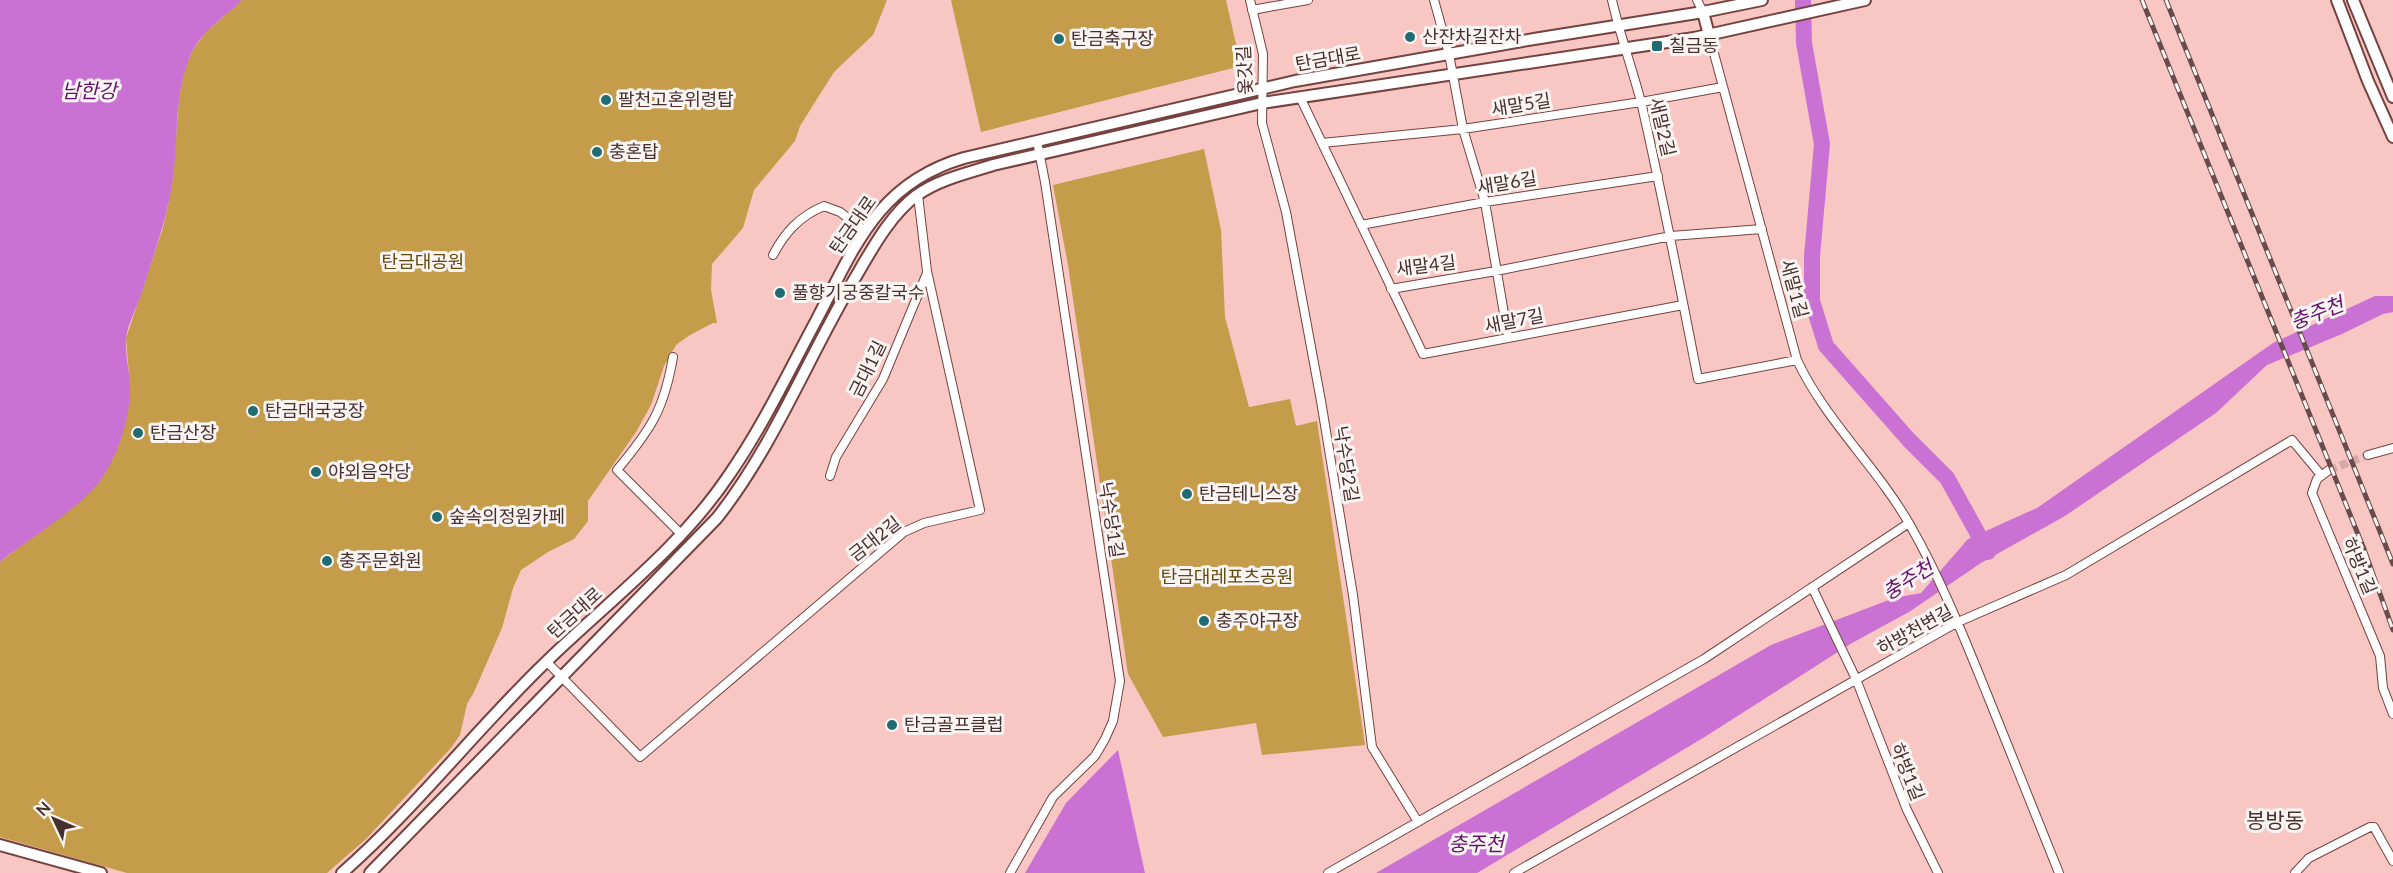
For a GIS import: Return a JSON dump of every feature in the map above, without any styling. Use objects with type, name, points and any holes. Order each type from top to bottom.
[{"type":"main road","name":"탄금대로","points":[[342,873],[546,662],[625,590],[681,534],[729,476],[752,439],[865,231],[892,197],[925,173],[954,161],[1264,88],[1762,0]]},
{"type":"main road","points":[[2337,0],[2368,81],[2393,137]]},
{"type":"main road","points":[[2353,0],[2393,97]]},
{"type":"main road","name":"탄금대로","points":[[370,873],[717,518],[736,494],[780,419],[844,296],[870,252],[897,215],[918,195],[954,177],[1262,103],[1709,35],[1860,1]]},
{"type":"main road","points":[[1703,12],[1709,35]]},
{"type":"main road","points":[[0,845],[101,873]]},
{"type":"street","name":"옻갓길","points":[[1250,0],[1263,54],[1262,103]]},
{"type":"street","points":[[1252,10],[1308,0]]},
{"type":"street","points":[[1434,0],[1449,54],[1463,129],[1485,202],[1508,337]]},
{"type":"street","name":"새말2길","points":[[1612,0],[1624,49],[1641,102],[1658,176],[1698,380],[1797,360]]},
{"type":"street","points":[[1697,0],[1703,12]]},
{"type":"street","name":"새말1길","points":[[1709,35],[1797,360],[1824,406],[1868,463],[1909,523],[1920,544],[1958,622],[2059,873]]},
{"type":"street","name":"새말5길","points":[[1322,143],[1463,129],[1723,87]]},
{"type":"street","name":"새말4길","points":[[1300,97],[1391,289],[1496,271],[1671,236],[1762,230]]},
{"type":"street","name":"낙수당2길","points":[[1262,103],[1262,123],[1286,212],[1321,401],[1353,595],[1372,747],[1418,822]]},
{"type":"street","name":"낙수당1길","points":[[1010,873],[1053,796],[1095,756],[1105,739],[1113,721],[1120,681],[1037,141]]},
{"type":"street","name":"새말6길","points":[[1361,225],[1485,202],[1658,176]]},
{"type":"street","name":"금대2길","points":[[561,676],[640,757],[904,532],[924,523],[980,510],[927,271],[918,195]]},
{"type":"street","points":[[773,255],[782,239],[796,223],[808,213],[824,206],[840,212],[865,231]]},
{"type":"street","name":"금대1길","points":[[830,476],[836,457],[883,379],[927,271]]},
{"type":"street","name":"새말7길","points":[[1391,289],[1423,354],[1683,305]]},
{"type":"street","points":[[673,357],[670,377],[658,412],[646,436],[617,470],[681,534]]},
{"type":"street","name":"하방천변길","points":[[1514,873],[1958,622],[2066,575],[2292,440],[2321,475]]},
{"type":"street","points":[[2368,455],[2393,448]]},
{"type":"street","points":[[2321,475],[2329,470]]},
{"type":"street","name":"하방1길","points":[[2321,475],[2314,483],[2312,493],[2380,656],[2383,688],[2393,714]]},
{"type":"street","points":[[1328,873],[1704,659],[1909,523]]},
{"type":"street","name":"하방1길","points":[[1812,587],[1856,679],[1907,810],[1938,873]]},
{"type":"street","points":[[546,662],[561,676]]},
{"type":"street","points":[[2295,873],[2309,858],[2364,828],[2374,827],[2393,861]]},
{"type":"green space","name":"탄금대공원","points":[[242,0],[887,0],[873,35],[834,72],[800,126],[795,141],[754,190],[743,228],[712,264],[711,290],[717,323],[690,335],[676,345],[664,366],[651,405],[636,432],[588,501],[588,521],[574,539],[548,552],[521,570],[513,588],[502,628],[467,704],[460,735],[451,748],[366,839],[327,873],[127,873],[0,837],[0,562],[59,517],[101,480],[126,419],[130,387],[126,338],[162,231],[168,206],[184,70],[193,50],[205,33]]},
{"type":"green space","points":[[951,0],[1226,0],[1241,66],[981,132]]},
{"type":"green space","name":"탄금대레포츠공원","points":[[1204,149],[1221,230],[1225,317],[1249,407],[1290,399],[1296,426],[1317,421],[1365,745],[1262,755],[1256,723],[1163,737],[1128,674],[1068,265],[1053,185]]},
{"type":"water","name":"남한강","points":[[0,0],[242,0],[202,37],[186,67],[179,98],[175,161],[168,207],[141,295],[128,327],[126,338],[130,396],[123,433],[114,457],[102,478],[82,500],[0,562]]},
{"type":"water","name":"충주천","points":[[2375,296],[2393,296],[2393,312],[2383,314],[2342,334],[2267,365],[2216,413],[2065,516],[1981,563],[1909,612],[1852,643],[1703,738],[1477,873],[1376,873],[1771,645],[1894,598],[1921,593],[1968,539],[2037,508],[2273,343]]},
{"type":"water","points":[[1118,750],[1145,873],[1025,873],[1066,803]]},
{"type":"waterway","points":[[1803,0],[1804,43],[1822,144],[1812,256],[1812,301],[1826,346],[1909,440],[1947,478],[1988,552]]},
{"type":"tunnel","points":[[2329,470],[2368,455]]},
{"type":"railway","points":[[2142,0],[2364,549],[2393,630]]},
{"type":"railway","points":[[2166,0],[2393,564]]},
{"type":"place","name":"산잔차길잔차","points":[[1410,37]]},
{"type":"place","name":"탄금축구장","points":[[1059,39]]},
{"type":"place","name":"칠금동","points":[[1657,46]]},
{"type":"place","name":"팔천고혼위령탑","points":[[606,100]]},
{"type":"place","name":"충혼탑","points":[[597,152]]},
{"type":"place","name":"풀향기궁중칼국수","points":[[780,293]]},
{"type":"place","name":"탄금대국궁장","points":[[253,411]]},
{"type":"place","name":"탄금산장","points":[[138,433]]},
{"type":"place","name":"야외음악당","points":[[316,472]]},
{"type":"place","name":"탄금테니스장","points":[[1187,494]]},
{"type":"place","name":"숲속의정원카페","points":[[437,517]]},
{"type":"place","name":"충주문화원","points":[[327,561]]},
{"type":"place","name":"충주야구장","points":[[1204,621]]},
{"type":"place","name":"탄금골프클럽","points":[[892,725]]},
{"type":"district","name":"봉방동","points":[[2275,821]]}]
